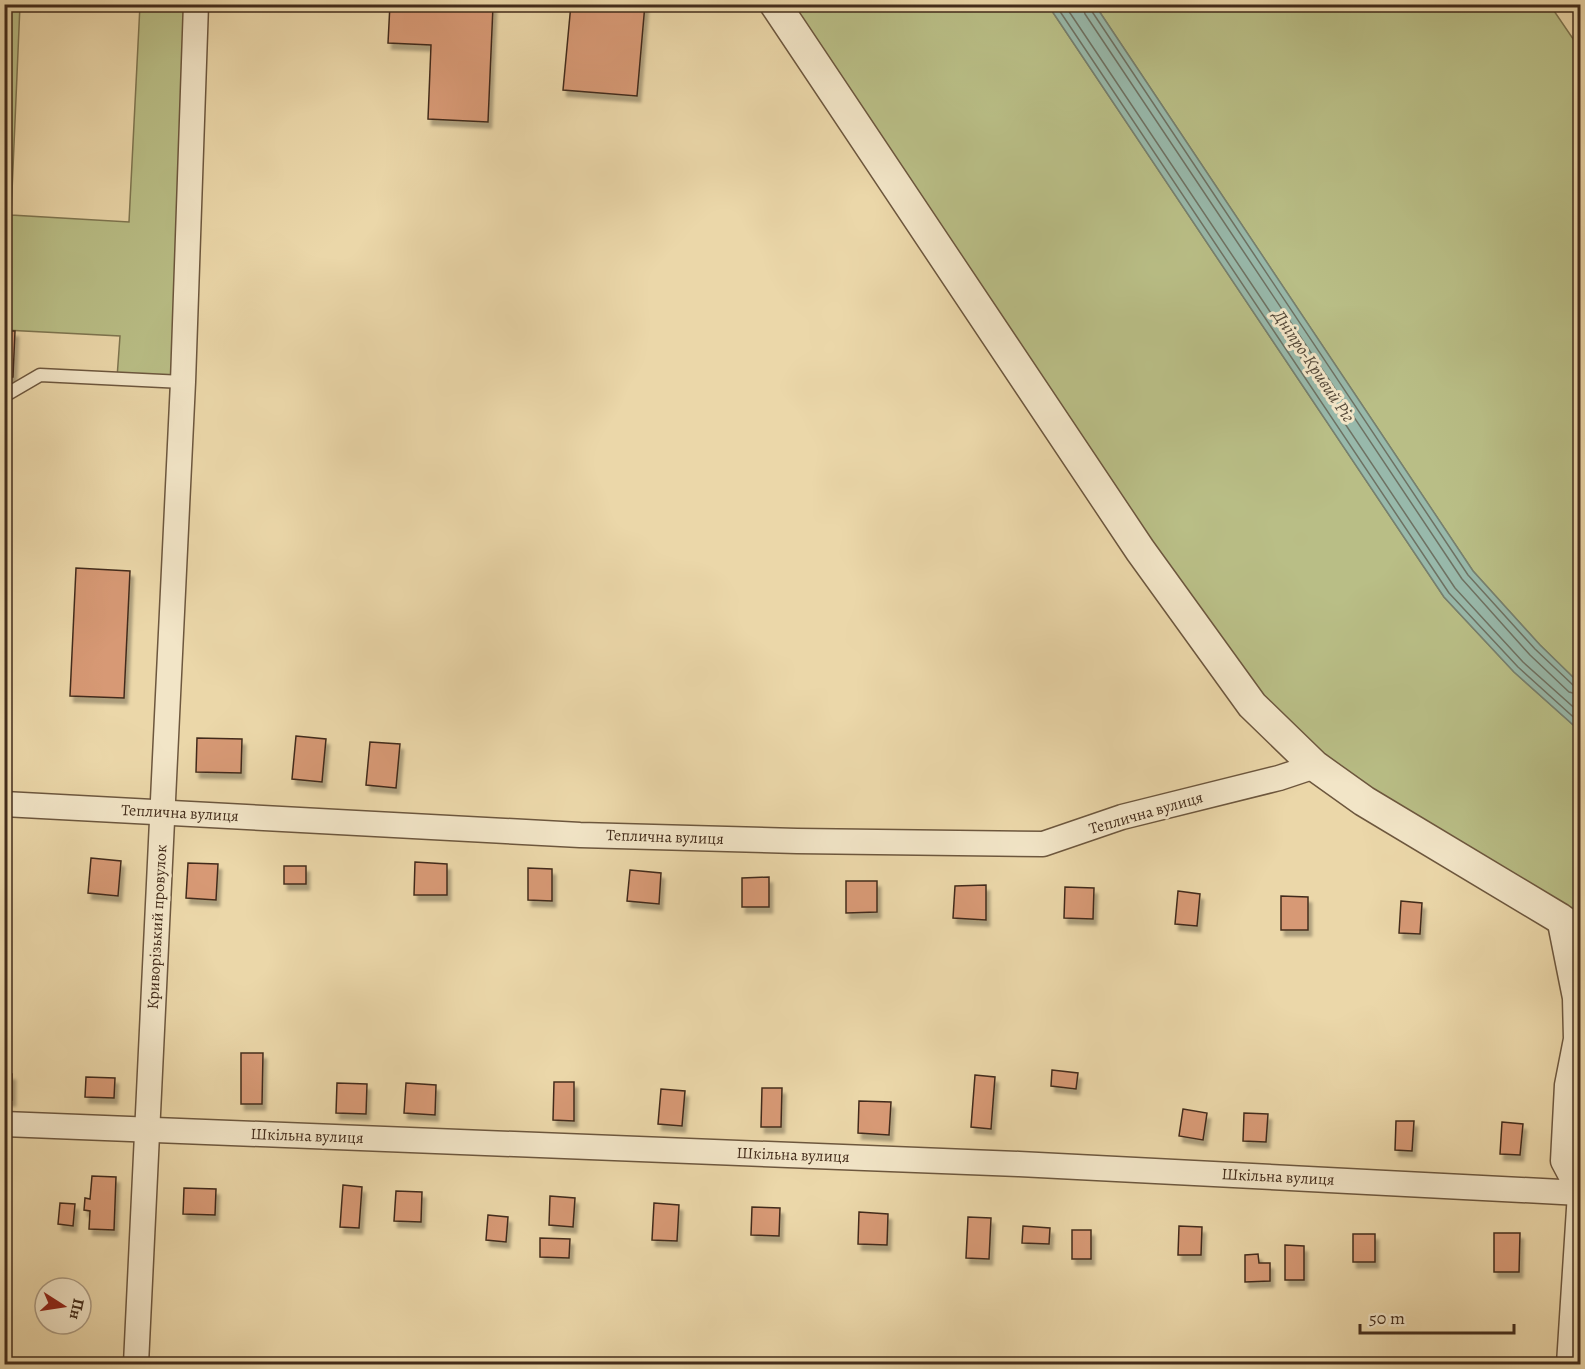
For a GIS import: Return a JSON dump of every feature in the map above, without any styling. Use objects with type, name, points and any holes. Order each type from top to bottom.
[{"type":"street","name":"Криворізький провулок","points":[[136,1365],[183,382],[196,4]]},
{"type":"street","points":[[775,4],[1140,550],[1252,705],[1315,766],[1364,801],[1570,925],[1578,1035],[1568,1085],[1563,1161],[1580,1193],[1569,1365]]},
{"type":"street","name":"Теплична вулиця","points":[[4,804],[580,835],[1043,844],[1122,817],[1279,778],[1315,766]]},
{"type":"street","name":"Шкільна вулиця","points":[[4,1124],[1019,1164],[1580,1193]]},
{"type":"lane","points":[[4,396],[40,375],[183,382]]},
{"type":"green space","points":[[4,5],[20,5],[11,215],[129,222],[140,5],[196,5],[183,382],[117,378],[120,336],[5,330]]},
{"type":"green space","points":[[775,5],[1048,5],[1444,597],[1514,672],[1580,731],[1580,933],[1364,801],[1252,705]]},
{"type":"green space","points":[[1095,5],[1550,5],[1580,49],[1580,684],[1540,645],[1473,571]]},
{"type":"water","name":"Дніпро-Кривий Ріг","points":[[1048,5],[1095,5],[1473,571],[1540,645],[1580,684],[1580,731],[1514,672],[1444,597]]},
{"type":"building","points":[[390,4],[493,6],[488,122],[428,119],[431,45],[388,43]]},
{"type":"building","points":[[571,4],[645,4],[637,96],[563,90]]},
{"type":"building","points":[[4,331],[15,331],[13,377],[4,377]]},
{"type":"building","points":[[76,568],[130,571],[124,698],[70,696]]},
{"type":"building","points":[[296,736],[326,739],[322,782],[292,779]]},
{"type":"building","points":[[197,738],[242,739],[241,773],[196,772]]},
{"type":"building","points":[[370,742],[400,744],[396,788],[366,785]]},
{"type":"building","points":[[91,858],[121,861],[118,896],[88,893]]},
{"type":"building","points":[[415,862],[447,864],[447,895],[414,895]]},
{"type":"building","points":[[188,863],[218,864],[216,900],[186,898]]},
{"type":"building","points":[[284,866],[306,866],[306,884],[284,884]]},
{"type":"building","points":[[528,868],[552,869],[552,901],[528,900]]},
{"type":"building","points":[[630,870],[661,873],[659,904],[627,901]]},
{"type":"building","points":[[769,877],[769,907],[742,907],[742,878]]},
{"type":"building","points":[[846,881],[877,881],[877,912],[846,913]]},
{"type":"building","points":[[986,885],[986,920],[953,918],[955,886]]},
{"type":"building","points":[[1065,887],[1094,888],[1093,919],[1064,918]]},
{"type":"building","points":[[1178,891],[1200,894],[1197,926],[1175,924]]},
{"type":"building","points":[[1281,896],[1308,897],[1308,930],[1281,930]]},
{"type":"building","points":[[1401,901],[1422,903],[1420,934],[1399,933]]},
{"type":"building","points":[[241,1053],[263,1053],[262,1104],[241,1104]]},
{"type":"building","points":[[1052,1070],[1078,1073],[1076,1089],[1051,1086]]},
{"type":"building","points":[[4,1074],[12,1074],[12,1100],[4,1100]]},
{"type":"building","points":[[975,1075],[995,1077],[991,1129],[971,1127]]},
{"type":"building","points":[[86,1077],[115,1078],[114,1098],[85,1097]]},
{"type":"building","points":[[554,1082],[574,1082],[574,1121],[553,1120]]},
{"type":"building","points":[[337,1083],[367,1084],[366,1114],[336,1113]]},
{"type":"building","points":[[406,1083],[436,1085],[435,1115],[404,1113]]},
{"type":"building","points":[[762,1088],[782,1088],[781,1127],[761,1127]]},
{"type":"building","points":[[661,1089],[685,1091],[682,1126],[658,1124]]},
{"type":"building","points":[[859,1101],[891,1102],[889,1135],[858,1133]]},
{"type":"building","points":[[1183,1109],[1207,1113],[1203,1140],[1179,1136]]},
{"type":"building","points":[[1244,1113],[1268,1114],[1266,1142],[1243,1141]]},
{"type":"building","points":[[1396,1121],[1414,1121],[1412,1151],[1395,1150]]},
{"type":"building","points":[[1502,1122],[1523,1124],[1520,1155],[1500,1154]]},
{"type":"building","points":[[92,1176],[116,1177],[114,1230],[89,1229],[90,1211],[84,1210],[85,1198],[90,1199]]},
{"type":"building","points":[[343,1185],[362,1187],[359,1228],[340,1227]]},
{"type":"building","points":[[184,1188],[216,1189],[215,1215],[183,1214]]},
{"type":"building","points":[[396,1191],[422,1192],[421,1222],[394,1221]]},
{"type":"building","points":[[550,1196],[575,1198],[573,1227],[549,1225]]},
{"type":"building","points":[[60,1203],[75,1204],[73,1226],[58,1224]]},
{"type":"building","points":[[654,1203],[679,1205],[677,1241],[652,1240]]},
{"type":"building","points":[[752,1207],[780,1208],[779,1236],[751,1235]]},
{"type":"building","points":[[859,1212],[888,1214],[887,1245],[858,1244]]},
{"type":"building","points":[[488,1215],[508,1217],[506,1242],[486,1240]]},
{"type":"building","points":[[968,1217],[991,1218],[989,1259],[966,1258]]},
{"type":"building","points":[[1023,1226],[1050,1228],[1049,1244],[1022,1243]]},
{"type":"building","points":[[1179,1226],[1202,1227],[1201,1255],[1178,1255]]},
{"type":"building","points":[[1072,1230],[1091,1230],[1091,1259],[1072,1259]]},
{"type":"building","points":[[1494,1233],[1520,1233],[1519,1272],[1494,1272]]},
{"type":"building","points":[[1353,1234],[1375,1234],[1375,1262],[1353,1262]]},
{"type":"building","points":[[540,1238],[570,1239],[569,1258],[540,1257]]},
{"type":"building","points":[[1285,1245],[1304,1246],[1304,1280],[1285,1280]]},
{"type":"building","points":[[1258,1254],[1259,1263],[1270,1263],[1270,1281],[1245,1282],[1245,1255]]},
{"type":"railway","points":[[1570,4],[1580,21]]}]
